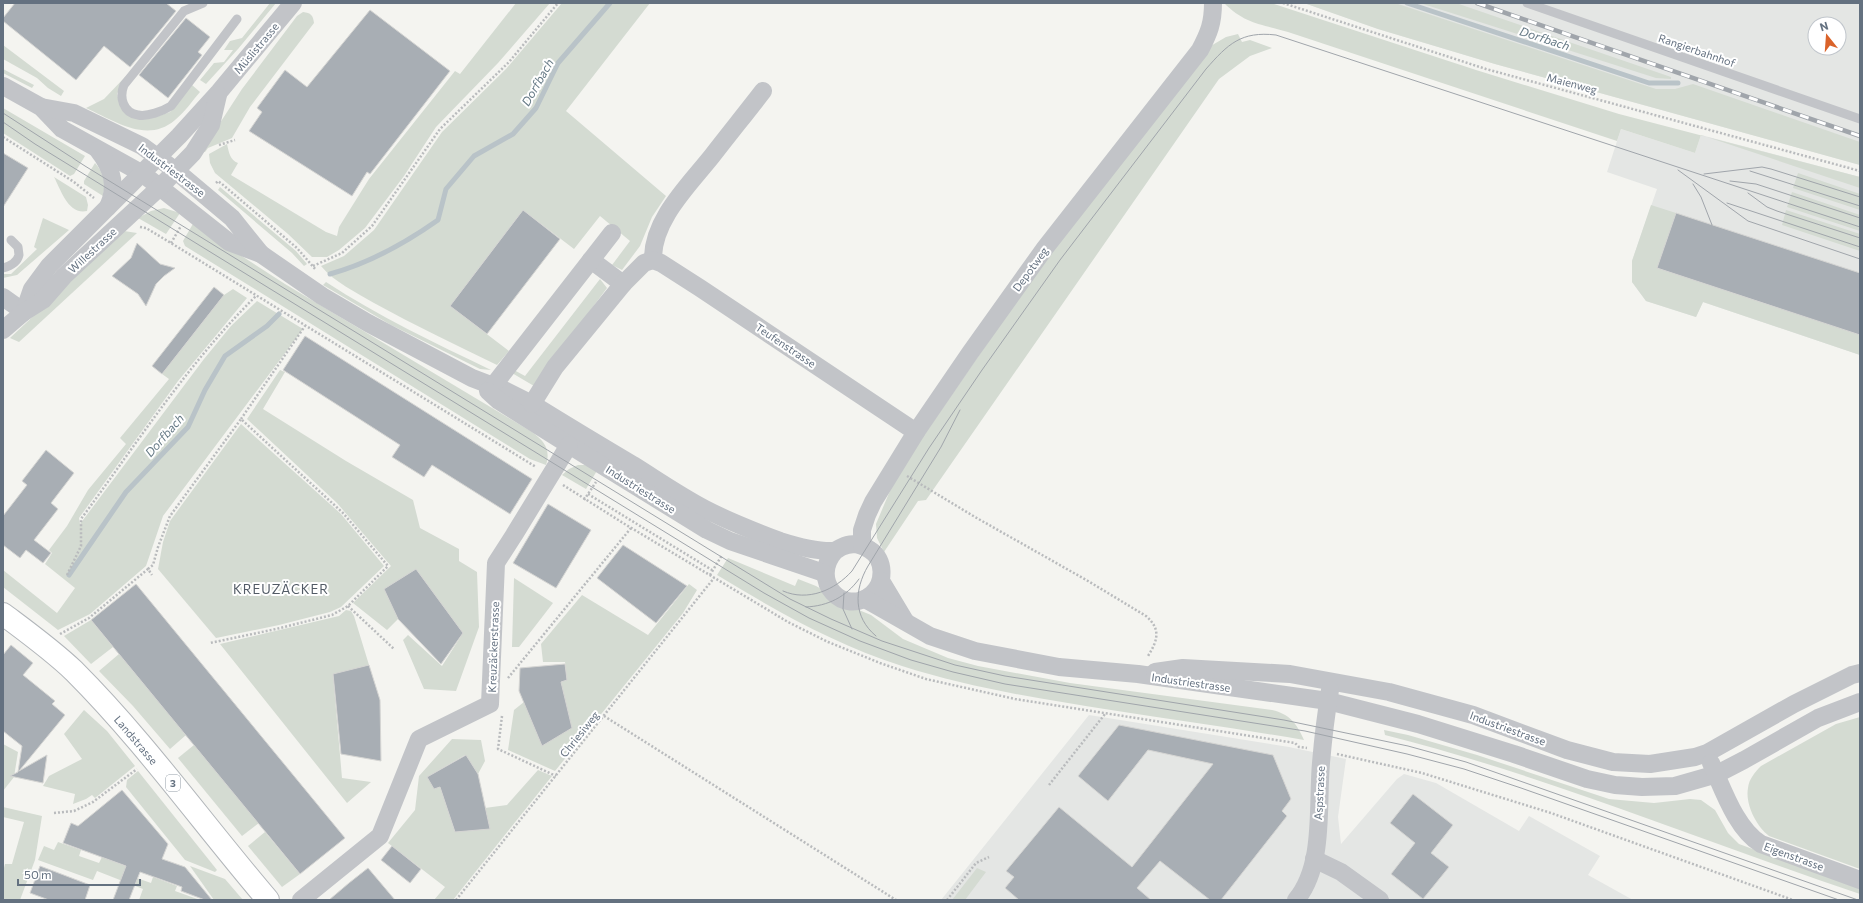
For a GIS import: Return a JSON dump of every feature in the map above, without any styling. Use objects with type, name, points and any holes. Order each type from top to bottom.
[{"type":"main road","name":"Landstrasse","points":[[3,614],[49,649],[73,671],[119,719],[268,900]]},
{"type":"street","name":"Müslistrasse","points":[[143,174],[219,92],[293,3]]},
{"type":"street","name":"Depotweg","points":[[862,546],[862,530],[867,515],[916,432],[1045,248],[1200,50],[1210,32],[1213,3]]},
{"type":"street","name":"Industriestrasse","points":[[3,86],[40,107],[62,129],[143,174],[229,242],[261,254],[322,296],[472,378],[532,404],[706,509],[780,541],[802,547],[835,551],[843,546],[853,544],[862,546],[876,554],[882,569],[881,581],[907,623]]},
{"type":"street","points":[[532,404],[555,367],[623,284],[639,267],[651,261],[659,232],[674,204],[763,91]]},
{"type":"street","name":"Müslistrasse","points":[[160,188],[193,153],[211,125],[219,92]]},
{"type":"street","name":"Industriestrasse","points":[[40,107],[74,113],[142,146],[176,171],[232,218],[261,254]]},
{"type":"street","points":[[96,147],[105,159],[113,176],[113,192],[101,206]]},
{"type":"street","name":"Willestrasse","points":[[24,312],[32,289],[49,266],[101,206],[143,174]]},
{"type":"street","name":"Willestrasse","points":[[24,312],[43,300],[64,276],[160,188]]},
{"type":"street","points":[[493,386],[612,233]]},
{"type":"street","points":[[591,260],[623,284]]},
{"type":"street","name":"Teufenstrasse","points":[[651,261],[661,263],[700,288],[916,432]]},
{"type":"street","points":[[3,297],[24,312],[3,330]]},
{"type":"street","name":"Industriestrasse","points":[[472,378],[499,401],[568,445],[708,530],[730,541],[824,573]]},
{"type":"street","name":"Kreuzäckerstrasse","points":[[301,900],[380,836],[419,739],[490,704],[496,563],[568,445]]},
{"type":"street","points":[[835,551],[829,557],[824,573],[829,589],[839,598],[850,601],[865,599],[873,594],[881,581]]},
{"type":"street","name":"Industriestrasse","points":[[865,599],[930,636],[975,651],[1059,667],[1138,674],[1328,701],[1418,724],[1587,779],[1615,785],[1642,787],[1675,786],[1717,774],[1762,751],[1818,718],[1860,702]]},
{"type":"street","name":"Industriestrasse","points":[[1138,674],[1183,668],[1290,674],[1389,692],[1473,715],[1567,750],[1613,762],[1650,764],[1695,757],[1707,753],[1794,704],[1852,675],[1860,674]]},
{"type":"street","name":"Aspstrasse","points":[[1296,900],[1310,877],[1314,859],[1321,764],[1331,682]]},
{"type":"street","name":"Eigenstrasse","points":[[1707,753],[1741,823],[1753,839],[1761,844],[1860,880]]},
{"type":"street","points":[[1314,859],[1342,872],[1380,900]]},
{"type":"lane","points":[[203,3],[184,11],[124,85],[121,92],[122,99],[125,106],[134,114],[138,115],[152,113],[171,106],[237,19]]},
{"type":"lane","name":"Rangierbahnhof","points":[[1527,3],[1860,119]]},
{"type":"lane","points":[[3,268],[15,263],[19,255],[18,247],[11,240]]},
{"type":"path","points":[[295,277],[342,253],[372,226],[440,129],[509,62],[558,3]]},
{"type":"path","name":"Maienweg","points":[[1283,3],[1486,69],[1860,171]]},
{"type":"path","points":[[3,137],[90,194],[101,206]]},
{"type":"path","points":[[218,181],[297,248],[314,268]]},
{"type":"path","points":[[138,227],[146,228],[541,471]]},
{"type":"path","points":[[67,575],[81,546],[81,519],[204,353],[236,315],[256,296]]},
{"type":"path","points":[[58,635],[89,618],[153,565],[170,516],[241,419],[306,326]]},
{"type":"path","points":[[210,643],[332,615],[348,606],[388,566],[343,513],[241,419]]},
{"type":"path","points":[[894,468],[920,482],[975,517],[1088,581],[1146,616],[1152,622],[1157,632],[1155,646],[1138,674]]},
{"type":"path","points":[[588,494],[603,501],[703,562],[712,570]]},
{"type":"path","points":[[505,682],[631,528]]},
{"type":"path","points":[[148,569],[152,574]]},
{"type":"path","name":"Chriesiweg","points":[[456,900],[714,578]]},
{"type":"path","points":[[348,606],[394,649]]},
{"type":"path","points":[[502,711],[498,749],[556,776]]},
{"type":"path","points":[[1049,785],[1105,714]]},
{"type":"path","points":[[604,716],[896,900]]},
{"type":"path","points":[[1343,755],[1422,773],[1551,813],[1793,900]]},
{"type":"path","points":[[54,813],[74,811],[93,802],[140,766]]},
{"type":"path","points":[[947,900],[976,863],[989,857]]},
{"type":"shaded area","points":[[270,3],[276,3],[238,49],[206,84],[200,80],[214,63],[224,62],[233,50],[224,50],[230,41],[242,38]]},
{"type":"shaded area","points":[[516,3],[550,3],[498,63],[436,127],[404,176],[365,228],[339,250],[327,257],[312,257],[288,234],[215,173],[210,163],[209,154],[227,144],[229,153],[235,162],[238,163],[231,175],[326,232],[337,236],[339,227],[369,179],[455,71],[460,74]]},
{"type":"shaded area","points":[[562,3],[650,3],[566,111],[666,196],[652,217],[640,246],[622,270],[612,265],[630,241],[600,216],[574,249],[523,210],[450,306],[509,351],[497,365],[374,303],[339,282],[321,266],[344,256],[374,230],[442,132],[506,69]]},
{"type":"shaded area","points":[[1224,3],[1271,3],[1476,70],[1619,114],[1701,135],[1695,153],[1621,129],[1617,141],[1288,32],[1261,25],[1239,15]]},
{"type":"shaded area","points":[[1304,3],[1860,3],[1860,165],[1495,64],[1378,29]]},
{"type":"shaded area","points":[[1304,3],[1395,3],[1656,89],[1675,89],[1693,84],[1860,142],[1860,165],[1495,64],[1378,29]]},
{"type":"shaded area","points":[[1420,3],[1456,3],[1671,77],[1671,79],[1656,78]]},
{"type":"shaded area","points":[[303,12],[311,15],[314,23],[250,107],[232,138],[208,148],[204,152],[205,146],[242,89],[297,16]]},
{"type":"shaded area","points":[[1238,34],[1242,42],[1250,40],[1272,48],[1250,56],[1219,79],[926,500],[918,501],[884,552],[877,538],[876,524],[892,486],[911,454],[1030,281],[1209,47],[1226,37]]},
{"type":"shaded area","points":[[3,45],[64,91],[61,96],[48,88],[37,78],[3,59]]},
{"type":"shaded area","points":[[3,69],[34,85],[32,88],[3,73]]},
{"type":"shaded area","points":[[126,76],[117,94],[121,108],[156,117],[170,112],[192,85],[200,92],[175,120],[164,127],[153,130],[131,128],[86,108],[104,99]]},
{"type":"shaded area","points":[[3,108],[85,156],[74,174],[70,176],[3,133]]},
{"type":"shaded area","points":[[1621,129],[1695,153],[1701,135],[1860,177],[1860,355],[1703,302],[1696,317],[1646,301],[1632,282],[1632,261],[1657,189],[1607,172]]},
{"type":"shaded area","points":[[1707,137],[1860,177],[1860,188]]},
{"type":"shaded area","points":[[95,163],[104,179],[103,196],[84,184],[84,181]]},
{"type":"shaded area","points":[[1798,173],[1860,194],[1860,210],[1793,188]]},
{"type":"shaded area","points":[[54,177],[86,197],[88,205],[87,211],[80,211],[70,205]]},
{"type":"shaded area","points":[[220,187],[296,251],[307,264],[304,266],[292,253],[218,190]]},
{"type":"shaded area","points":[[1792,192],[1860,215],[1860,231],[1787,207]]},
{"type":"shaded area","points":[[1651,205],[1676,213],[1657,268],[1860,335],[1860,355],[1703,302],[1696,317],[1646,301],[1632,282],[1632,261]]},
{"type":"shaded area","points":[[164,208],[180,213],[166,234],[138,218],[151,211]]},
{"type":"shaded area","points":[[1786,210],[1860,234],[1860,251],[1782,225]]},
{"type":"shaded area","points":[[43,218],[69,230],[17,275],[3,278],[3,274],[11,274],[37,249],[34,247]]},
{"type":"shaded area","points":[[194,222],[217,240],[285,284],[532,432],[543,442],[547,450],[548,454],[546,465],[530,459],[185,246],[183,241]]},
{"type":"shaded area","points":[[124,231],[137,233],[19,342],[10,338]]},
{"type":"shaded area","points":[[600,279],[607,288],[534,386],[512,373],[514,370],[525,376]]},
{"type":"shaded area","points":[[326,282],[386,318],[491,370],[480,369],[391,325],[323,285]]},
{"type":"shaded area","points":[[233,289],[247,298],[178,381],[79,518],[80,524],[204,359],[231,326],[257,301],[303,329],[163,516],[146,566],[90,614],[58,630],[3,587],[3,570],[57,613],[75,588],[45,564],[52,553],[49,550],[67,526],[88,490],[126,444],[120,438],[169,379],[162,374],[224,295]]},
{"type":"shaded area","points":[[280,370],[285,372],[263,409],[346,461],[413,500],[420,528],[459,549],[459,561],[477,572],[479,627],[456,691],[424,689],[403,640],[408,635],[442,666],[463,633],[416,569],[384,589],[398,619],[387,630],[353,603],[391,566],[337,503],[247,419]]},
{"type":"shaded area","points":[[241,424],[341,514],[384,566],[341,607],[330,612],[279,625],[216,638],[158,569],[163,542],[170,521]]},
{"type":"shaded area","points":[[578,465],[585,465],[598,469],[586,489],[562,475],[569,469]]},
{"type":"shaded area","points":[[728,558],[795,586],[798,579],[816,586],[854,608],[871,615],[903,639],[948,658],[978,666],[1070,683],[1272,710],[1284,714],[1292,720],[1299,729],[1304,740],[1032,697],[954,681],[902,666],[854,648],[807,626],[717,575]]},
{"type":"shaded area","points":[[514,578],[553,603],[519,647],[512,647]]},
{"type":"shaded area","points":[[689,584],[697,590],[683,613],[555,771],[508,750],[514,710],[524,702],[542,746],[571,727],[561,682],[567,680],[565,662],[543,662],[541,644],[582,595],[648,635]]},
{"type":"shaded area","points":[[346,610],[351,611],[354,616],[369,665],[333,675],[342,778],[371,782],[347,803],[220,644],[339,616]]},
{"type":"shaded area","points":[[91,620],[113,647],[91,664],[64,636]]},
{"type":"shaded area","points":[[119,654],[186,735],[170,749],[133,706],[99,671]]},
{"type":"shaded area","points":[[84,710],[107,731],[135,766],[95,798],[92,795],[73,804],[75,794],[43,786],[49,776],[82,759],[64,734]]},
{"type":"shaded area","points":[[1089,715],[1289,747],[1346,759],[1338,817],[1341,844],[1397,779],[1404,774],[1436,783],[1519,831],[1529,816],[1600,856],[1588,875],[1633,900],[941,900]]},
{"type":"shaded area","points":[[1860,717],[1860,869],[1769,836],[1760,827],[1752,814],[1748,801],[1748,794],[1751,779],[1761,766],[1836,724]]},
{"type":"shaded area","points":[[1384,730],[1408,735],[1477,755],[1609,799],[1654,803],[1690,799],[1701,800],[1715,810],[1728,833],[1739,844],[1860,888],[1860,894],[1565,789],[1445,751],[1385,735]]},
{"type":"shaded area","points":[[452,739],[481,740],[485,761],[478,774],[465,755],[427,777],[434,788],[440,787],[455,832],[490,829],[485,808],[507,805],[538,770],[552,776],[453,900],[434,900],[445,887],[388,843],[415,810],[419,776]]},
{"type":"shaded area","points":[[3,744],[18,752],[14,777],[3,791]]},
{"type":"shaded area","points":[[194,745],[259,823],[242,836],[178,758]]},
{"type":"shaded area","points":[[138,771],[217,870],[215,872],[185,860],[126,787],[127,780]]},
{"type":"shaded area","points":[[3,807],[42,816],[35,860],[20,900],[3,900],[3,872],[5,864],[12,864],[24,822],[3,817]]},
{"type":"shaded area","points":[[265,832],[300,874],[282,887],[248,846]]},
{"type":"shaded area","points":[[58,842],[81,850],[79,856],[99,863],[102,857],[133,869],[131,876],[151,883],[153,877],[177,886],[175,891],[200,900],[139,900],[143,889],[97,871],[93,880],[38,860],[44,846],[54,850]]},
{"type":"shaded area","points":[[190,866],[225,879],[243,900],[214,900]]},
{"type":"shaded area","points":[[977,868],[986,872],[965,900],[952,900]]},
{"type":"building","points":[[15,3],[166,3],[176,11],[130,67],[104,46],[76,80],[3,21],[3,18]]},
{"type":"building","points":[[370,10],[450,71],[370,174],[367,172],[352,196],[249,131],[262,112],[257,108],[285,70],[307,87]]},
{"type":"building","points":[[186,18],[210,37],[198,52],[202,55],[168,98],[139,75]]},
{"type":"building","points":[[3,153],[28,168],[3,207]]},
{"type":"building","points":[[523,210],[560,239],[487,334],[450,306]]},
{"type":"building","points":[[1676,213],[1860,273],[1860,335],[1657,268]]},
{"type":"building","points":[[137,243],[160,264],[175,268],[156,284],[146,306],[138,294],[112,276],[131,258]]},
{"type":"building","points":[[214,287],[224,295],[162,374],[152,366]]},
{"type":"building","points":[[305,336],[532,479],[510,514],[432,465],[424,477],[392,457],[400,445],[283,370]]},
{"type":"building","points":[[46,450],[74,473],[51,503],[58,509],[34,540],[51,553],[43,563],[26,550],[20,558],[3,545],[3,516],[27,485],[22,481]]},
{"type":"building","points":[[548,504],[591,530],[556,588],[513,563]]},
{"type":"building","points":[[623,545],[687,586],[656,623],[597,578]]},
{"type":"building","points":[[416,569],[463,633],[441,664],[398,619],[384,589]]},
{"type":"building","points":[[136,584],[345,838],[300,874],[91,620]]},
{"type":"building","points":[[11,645],[33,663],[23,675],[55,701],[52,704],[65,715],[19,771],[47,755],[43,783],[10,776],[18,772],[22,746],[3,731],[3,655]]},
{"type":"building","points":[[565,664],[567,680],[561,682],[572,728],[542,746],[519,691],[520,668]]},
{"type":"building","points":[[369,665],[380,700],[381,761],[341,754],[333,674]]},
{"type":"building","points":[[1119,725],[1273,755],[1291,799],[1282,811],[1287,816],[1221,900],[1210,900],[1160,861],[1137,888],[1151,900],[1019,900],[1005,888],[1014,877],[1006,871],[1059,807],[1132,867],[1213,764],[1148,750],[1108,801],[1078,776]]},
{"type":"building","points":[[466,755],[478,774],[490,829],[455,832],[440,787],[434,789],[427,777]]},
{"type":"building","points":[[122,790],[168,844],[162,859],[185,867],[212,900],[205,900],[181,891],[182,887],[140,872],[129,900],[113,900],[126,866],[63,843],[71,823],[78,826]]},
{"type":"building","points":[[1413,794],[1453,825],[1431,853],[1449,867],[1423,899],[1391,874],[1415,843],[1390,823]]},
{"type":"building","points":[[392,846],[421,869],[410,883],[381,860]]},
{"type":"building","points":[[40,866],[90,885],[85,900],[49,900],[30,893]]},
{"type":"building","points":[[368,868],[395,900],[329,900],[349,883]]},
{"type":"waterway","name":"Dorfbach","points":[[330,274],[345,270],[386,252],[438,220],[446,189],[474,156],[513,134],[536,108],[558,63],[610,3]]},
{"type":"waterway","name":"Dorfbach","points":[[1407,3],[1649,83],[1678,83]]},
{"type":"waterway","name":"Dorfbach","points":[[69,575],[126,492],[188,427],[205,390],[225,356],[267,326],[279,314]]},
{"type":"tram line","points":[[783,591],[792,594],[811,595],[829,589],[838,584],[852,571],[929,448],[1060,260],[1206,69],[1229,46],[1244,37],[1264,34],[1276,35],[1860,227]]},
{"type":"tram line","points":[[3,113],[85,166],[790,599],[882,641],[955,665],[1005,676],[1284,720],[1408,746],[1466,762],[1858,900]]},
{"type":"tram line","points":[[3,122],[35,144],[764,593],[809,618],[860,641],[911,660],[953,672],[1005,684],[1305,731],[1407,754],[1464,769],[1839,900]]},
{"type":"tram line","points":[[1704,174],[1762,167],[1860,197]]},
{"type":"tram line","points":[[1678,170],[1748,221],[1860,259]]},
{"type":"tram line","points":[[1750,171],[1860,206]]},
{"type":"tram line","points":[[1730,181],[1756,184],[1860,218]]},
{"type":"tram line","points":[[1693,184],[1701,197],[1712,225]]},
{"type":"tram line","points":[[1748,193],[1767,207],[1860,238]]},
{"type":"tram line","points":[[1727,203],[1860,247]]},
{"type":"tram line","points":[[876,636],[868,629],[863,620],[858,603],[858,594],[863,575],[941,447],[960,410]]},
{"type":"tram line","points":[[806,607],[822,605],[842,596],[859,579]]},
{"type":"tram line","points":[[844,593],[843,609],[852,629]]},
{"type":"railway","points":[[1477,3],[1860,136]]},
{"type":"district","name":"KREUZÄCKER","points":[[281,589]]}]
